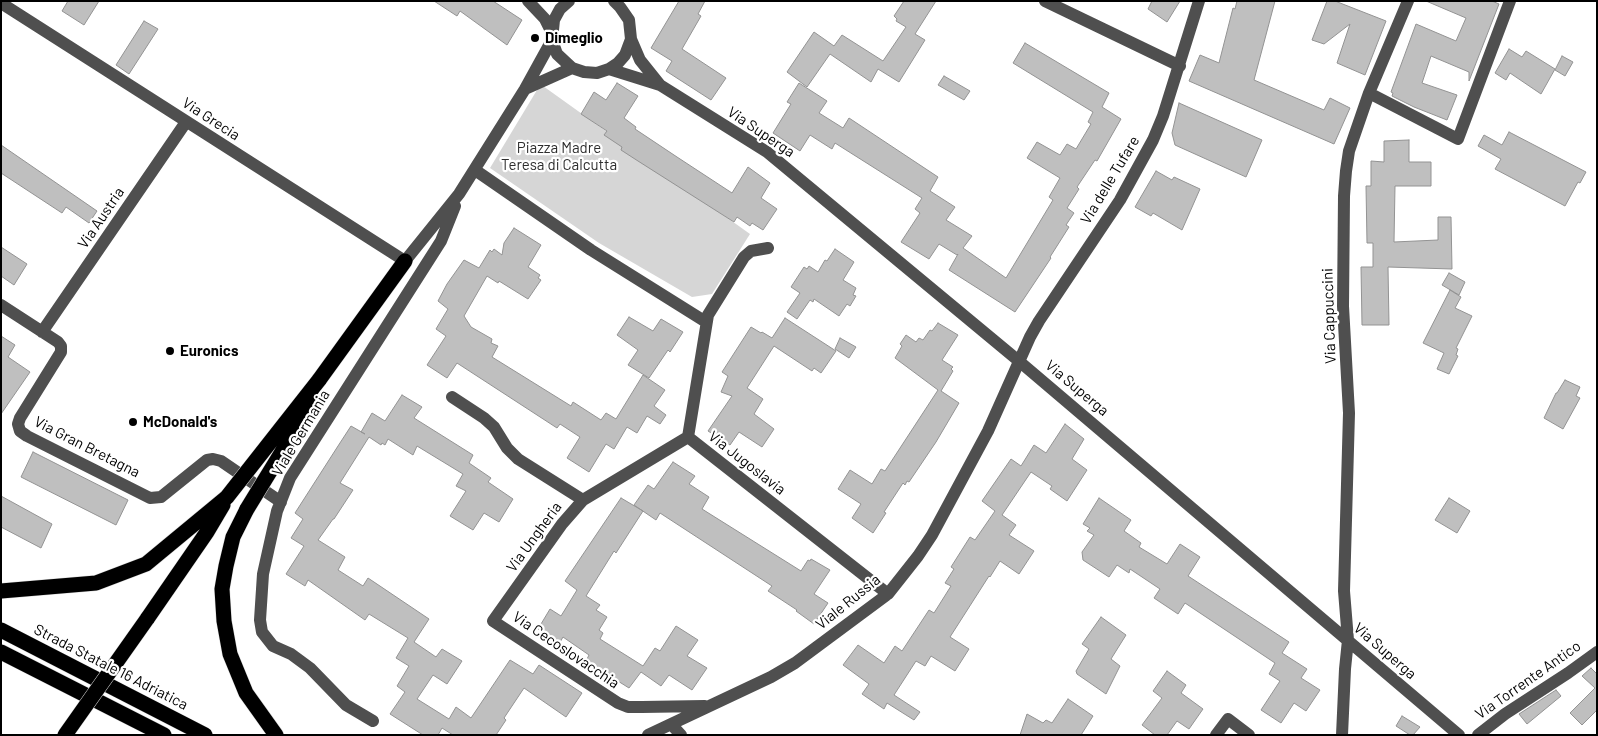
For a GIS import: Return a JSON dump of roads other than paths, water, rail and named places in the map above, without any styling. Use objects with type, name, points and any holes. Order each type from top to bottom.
[{"type":"highway","points":[[65,735],[147,619],[227,498],[319,380],[405,261]]},
{"type":"highway","points":[[276,735],[246,693],[230,654],[224,621],[222,589],[233,537],[247,509],[307,411],[319,380]]},
{"type":"highway","points":[[1,591],[96,583],[146,564],[227,498]]},
{"type":"highway","name":"Strada Statale 16 Adriatica","points":[[1,630],[204,735]]},
{"type":"highway","points":[[1,652],[164,735]]},
{"type":"highway","points":[[108,706],[140,735]]},
{"type":"street","points":[[528,1],[544,19],[557,54],[572,68],[584,72],[610,69],[625,54],[631,39],[630,1]]},
{"type":"street","name":"Viale Germania","points":[[405,261],[459,194],[475,170],[525,89],[552,37],[554,20],[560,9],[569,1]]},
{"type":"street","points":[[614,1],[629,20]]},
{"type":"street","points":[[1045,1],[1180,66]]},
{"type":"street","name":"Via delle Tufare","points":[[1020,362],[1039,320],[1120,200],[1153,140],[1180,66],[1199,1]]},
{"type":"street","name":"Via Cappuccini","points":[[1342,735],[1348,640],[1344,591],[1349,413],[1343,306],[1344,196],[1349,152],[1369,93],[1408,1]]},
{"type":"street","points":[[1369,93],[1458,139],[1510,1]]},
{"type":"street","name":"Via Grecia","points":[[1,3],[405,261]]},
{"type":"street","name":"Via Superga","points":[[631,39],[640,60],[660,85]]},
{"type":"street","points":[[525,89],[572,68]]},
{"type":"street","name":"Via Superga","points":[[610,69],[660,85],[767,152],[1020,362],[1459,735]]},
{"type":"street","name":"Via Austria","points":[[42,332],[186,122]]},
{"type":"street","points":[[475,170],[591,250],[706,322]]},
{"type":"street","name":"Viale Germania","points":[[373,721],[346,705],[310,668],[291,654],[274,646],[262,632],[260,620],[263,574],[281,502],[290,478],[441,241],[459,194]]},
{"type":"street","name":"Via Jugoslavia","points":[[768,248],[752,251],[744,257],[711,307],[706,322],[688,437],[888,594]]},
{"type":"street","name":"Via Gran Bretagna","points":[[1,305],[58,342],[61,346],[61,352],[20,418],[18,424],[20,431],[27,436],[150,498],[161,497],[207,460],[212,459],[221,461],[281,502]]},
{"type":"street","name":"Viale Russia","points":[[648,735],[771,677],[795,663],[888,594],[932,535],[988,431],[1020,362]]},
{"type":"street","points":[[452,398],[484,418],[494,427],[506,448],[518,459],[583,500]]},
{"type":"street","name":"Via Ungheria","points":[[494,621],[565,520],[583,500],[688,437]]},
{"type":"street","name":"Via Cecoslovacchia","points":[[494,621],[618,704],[628,707],[710,706]]},
{"type":"street","name":"Via Torrente Antico","points":[[1478,735],[1505,714],[1597,652]]},
{"type":"street","points":[[1216,735],[1228,719],[1249,735]]},
{"type":"street","points":[[671,724],[681,735]]},
{"type":"place","name":"Dimeglio","points":[[535,38]]},
{"type":"place","name":"Euronics","points":[[170,351]]},
{"type":"place","name":"McDonald's","points":[[133,422]]},
{"type":"park label","name":"Piazza Madre Teresa di Calcutta","points":[[559,156]]}]
